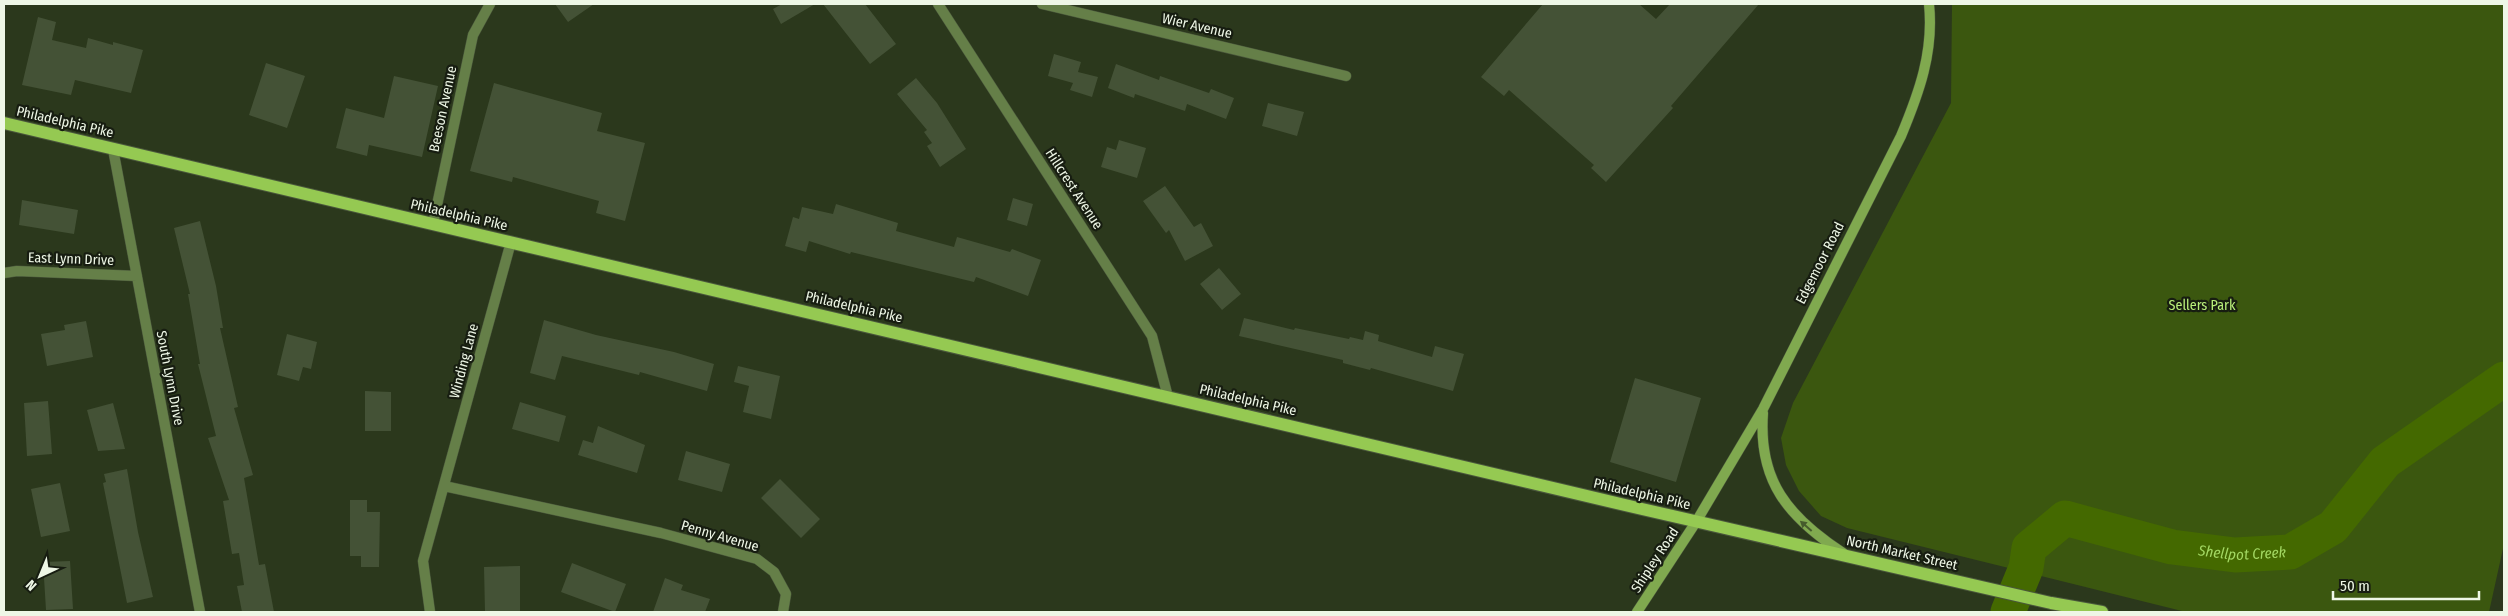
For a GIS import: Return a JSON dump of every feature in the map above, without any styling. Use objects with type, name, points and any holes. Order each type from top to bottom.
[{"type":"main road","name":"Edgemoor Road","points":[[1696,522],[1763,409],[1900,136],[1918,95],[1929,50],[1931,30],[1929,4]]},
{"type":"main road","name":"Philadelphia Pike","points":[[4,123],[1696,522]]},
{"type":"main road","points":[[1763,409],[1761,435],[1764,458],[1773,484],[1800,521],[1820,538],[1846,555]]},
{"type":"main road","name":"North Market Street","points":[[1696,522],[2051,603],[2102,612]]},
{"type":"main road","name":"Shipley Road","points":[[1637,612],[1696,522]]},
{"type":"street","name":"Beeson Avenue","points":[[432,224],[473,35],[480,18],[490,4]]},
{"type":"street","name":"Hillcrest Avenue","points":[[938,4],[1152,336],[1168,397]]},
{"type":"street","name":"Wier Avenue","points":[[1042,4],[1346,76]]},
{"type":"street","name":"South Lynn Drive","points":[[113,149],[200,612]]},
{"type":"street","name":"Winding Lane","points":[[430,612],[423,561],[511,242]]},
{"type":"street","name":"East Lynn Drive","points":[[4,273],[17,271],[137,276]]},
{"type":"street","name":"Penny Avenue","points":[[444,486],[661,533],[757,559],[774,572],[786,594],[784,612]]},
{"type":"green space","name":"Sellers Park","points":[[1952,4],[2504,4],[2504,544],[2489,612],[2186,612],[1847,528],[1821,516],[1799,491],[1786,465],[1781,438],[1793,403],[1951,103]]},
{"type":"building","points":[[555,4],[594,4],[568,22]]},
{"type":"building","points":[[782,4],[815,4],[781,24],[773,9]]},
{"type":"building","points":[[823,4],[865,4],[896,44],[870,64]]},
{"type":"building","points":[[1543,4],[1639,4],[1656,19],[1670,4],[1759,4],[1671,106],[1673,108],[1606,182],[1591,168],[1594,165],[1509,90],[1504,96],[1481,77]]},
{"type":"building","points":[[38,17],[56,22],[52,40],[86,48],[88,38],[113,45],[113,42],[143,50],[131,93],[75,80],[71,95],[22,85]]},
{"type":"building","points":[[1054,54],[1081,62],[1078,72],[1098,77],[1092,97],[1070,90],[1073,83],[1048,76]]},
{"type":"building","points":[[266,63],[305,76],[287,128],[249,115]]},
{"type":"building","points":[[1116,64],[1159,80],[1160,76],[1209,93],[1211,89],[1234,98],[1226,119],[1187,104],[1185,111],[1135,94],[1134,98],[1108,88]]},
{"type":"building","points":[[394,76],[438,86],[422,157],[369,145],[367,156],[336,148],[346,108],[384,118]]},
{"type":"building","points":[[916,78],[937,103],[966,149],[940,167],[927,146],[932,143],[924,132],[927,130],[897,94]]},
{"type":"building","points":[[494,83],[602,113],[597,131],[645,143],[625,221],[596,213],[599,201],[513,177],[512,182],[470,171]]},
{"type":"building","points":[[1268,103],[1304,112],[1297,136],[1262,126]]},
{"type":"building","points":[[1119,140],[1146,148],[1137,178],[1101,167],[1107,147],[1116,150]]},
{"type":"building","points":[[1165,186],[1194,227],[1201,223],[1213,246],[1185,261],[1169,230],[1166,233],[1143,201]]},
{"type":"building","points":[[1013,198],[1033,204],[1027,226],[1007,220]]},
{"type":"building","points":[[22,200],[78,210],[74,234],[19,225]]},
{"type":"building","points":[[836,204],[898,223],[896,231],[954,247],[957,237],[1010,252],[1012,249],[1041,260],[1028,296],[976,277],[974,282],[851,252],[850,254],[809,241],[806,252],[785,246],[793,217],[799,219],[802,207],[833,214]]},
{"type":"building","points":[[200,221],[216,286],[223,328],[220,328],[238,407],[234,408],[253,475],[244,478],[259,565],[265,564],[274,612],[242,612],[237,586],[244,585],[239,553],[232,554],[223,501],[229,500],[208,438],[216,436],[198,364],[200,364],[188,294],[190,294],[174,228]]},
{"type":"building","points":[[1219,268],[1241,294],[1222,310],[1200,284]]},
{"type":"building","points":[[1244,318],[1294,330],[1295,328],[1349,339],[1350,337],[1363,340],[1365,331],[1379,335],[1378,341],[1432,357],[1435,346],[1464,354],[1453,391],[1371,368],[1370,370],[1343,363],[1343,360],[1239,336]]},
{"type":"building","points":[[544,320],[596,335],[674,352],[714,364],[707,391],[640,372],[639,375],[562,356],[555,380],[530,373]]},
{"type":"building","points":[[86,321],[93,357],[47,366],[41,334],[65,330],[64,325]]},
{"type":"building","points":[[287,334],[317,342],[311,369],[303,367],[299,381],[277,375]]},
{"type":"building","points":[[738,366],[780,376],[771,419],[743,412],[749,386],[734,382]]},
{"type":"building","points":[[1635,378],[1701,398],[1676,482],[1610,462]]},
{"type":"building","points":[[365,391],[391,392],[391,431],[365,431]]},
{"type":"building","points":[[48,401],[52,454],[27,456],[24,403]]},
{"type":"building","points":[[520,402],[566,416],[559,442],[512,429]]},
{"type":"building","points":[[113,403],[125,449],[98,451],[87,410]]},
{"type":"building","points":[[598,426],[645,445],[637,473],[578,455],[583,440],[593,443]]},
{"type":"building","points":[[686,451],[730,464],[722,492],[678,480]]},
{"type":"building","points":[[127,469],[138,532],[153,597],[127,603],[103,483],[106,482],[104,474]]},
{"type":"building","points":[[780,479],[820,519],[801,538],[761,498]]},
{"type":"building","points":[[60,483],[70,531],[41,537],[31,489]]},
{"type":"building","points":[[350,500],[367,500],[367,512],[380,512],[379,567],[361,567],[361,556],[350,556]]},
{"type":"building","points":[[70,561],[73,609],[46,610],[43,562]]},
{"type":"building","points":[[572,563],[626,584],[615,612],[561,592]]},
{"type":"building","points":[[520,566],[520,612],[485,612],[484,567]]},
{"type":"building","points":[[665,578],[683,585],[681,590],[710,599],[705,612],[653,612]]},
{"type":"waterway","name":"Shellpot Creek","points":[[2008,612],[2026,568],[2029,548],[2065,518],[2172,547],[2235,555],[2290,552],[2333,527],[2385,462],[2504,379]]}]
